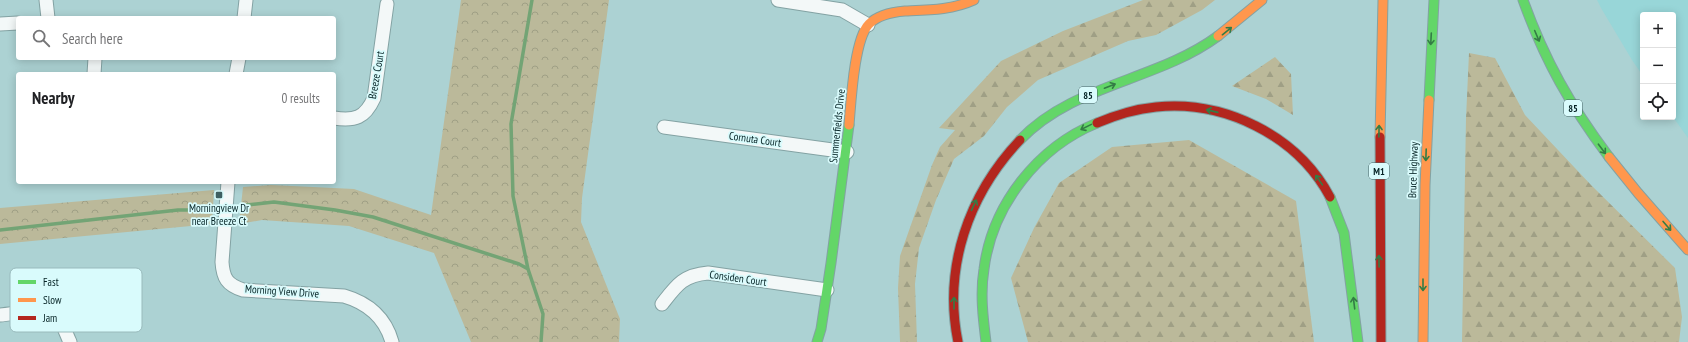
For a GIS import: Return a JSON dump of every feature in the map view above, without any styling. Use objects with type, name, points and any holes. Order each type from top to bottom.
[{"type":"main road","points":[[868,25],[883,15],[891,13],[954,9],[967,5],[974,0]]},
{"type":"main road","name":"85","points":[[958,342],[955,325],[954,295],[955,273],[961,241],[979,194],[1008,152],[1039,123],[1058,110],[1097,91],[1162,68],[1201,48],[1238,22],[1262,0]]},
{"type":"main road","name":"M1","points":[[1381,342],[1379,172],[1383,0]]},
{"type":"main road","name":"Bruce Highway","points":[[1424,342],[1424,185],[1434,0]]},
{"type":"main road","name":"85","points":[[1523,0],[1553,72],[1581,120],[1611,161],[1688,250]]},
{"type":"main road","name":"Summerfields Drive","points":[[817,342],[821,329],[847,152],[855,70],[862,38],[868,25]]},
{"type":"main road","points":[[986,342],[982,316],[981,283],[988,246],[1003,208],[1027,173],[1042,157],[1062,141],[1082,128],[1099,120],[1137,109],[1173,106],[1206,110],[1249,122],[1266,132],[1305,162],[1328,194],[1339,216],[1344,233],[1358,342]]},
{"type":"street","points":[[46,0],[48,16]]},
{"type":"street","points":[[244,16],[246,0]]},
{"type":"street","points":[[778,0],[842,10],[868,25]]},
{"type":"street","name":"Breeze Court","points":[[336,118],[352,119],[362,115],[368,110],[374,98],[387,4]]},
{"type":"street","points":[[0,24],[16,22]]},
{"type":"street","points":[[94,72],[96,60]]},
{"type":"street","points":[[236,72],[239,60]]},
{"type":"street","name":"Cornuta Court","points":[[664,127],[847,152]]},
{"type":"street","name":"Morning View Drive","points":[[228,184],[222,262],[223,274],[228,282],[236,288],[243,290],[344,296],[357,300],[371,308],[382,320],[390,333],[392,342]]},
{"type":"street","name":"Considen Court","points":[[662,304],[676,285],[686,278],[697,274],[708,273],[827,290]]},
{"type":"street","points":[[0,315],[10,314]]},
{"type":"street","points":[[65,332],[70,342]]},
{"type":"shaded area","points":[[1597,0],[1688,0],[1688,138],[1675,120],[1676,12],[1640,12],[1640,72]]},
{"type":"green space","points":[[461,0],[609,0],[582,198],[581,222],[620,319],[619,342],[471,342],[434,253],[349,226],[262,220],[239,224],[243,187],[271,185],[354,189],[431,215]]},
{"type":"green space","points":[[1143,0],[1215,0],[1202,10],[1156,35],[1128,41],[1038,80],[1007,107],[984,136],[954,159],[936,200],[919,248],[915,284],[917,342],[900,342],[898,288],[900,256],[932,165],[940,147],[955,130],[939,128],[1001,61],[1063,31]]},
{"type":"green space","points":[[1469,53],[1495,58],[1525,115],[1591,185],[1675,268],[1682,317],[1679,342],[1462,342],[1466,118]]},
{"type":"green space","points":[[1275,57],[1291,74],[1293,115],[1266,99],[1232,86]]},
{"type":"green space","points":[[1189,140],[1296,201],[1314,342],[1028,342],[1011,278],[1034,228],[1059,183],[1112,147]]},
{"type":"green space","points":[[214,190],[212,224],[0,244],[0,208]]},
{"type":"waterway","points":[[532,0],[511,124],[513,196],[528,269],[543,314],[541,342]]},
{"type":"waterway","points":[[247,205],[274,202],[335,210],[373,217],[519,264],[528,269]]},
{"type":"waterway","points":[[0,230],[178,210],[206,210]]},
{"type":"traffic: fast","points":[[1429,100],[1434,0]]},
{"type":"traffic: fast","points":[[1523,0],[1540,43],[1570,101],[1609,157]]},
{"type":"traffic: fast","points":[[1020,140],[1041,121],[1065,106],[1090,94],[1169,63],[1194,51],[1218,36]]},
{"type":"traffic: fast","points":[[986,342],[982,306],[984,269],[989,245],[997,223],[1008,201],[1021,181],[1037,163],[1056,147],[1097,123]]},
{"type":"traffic: fast","points":[[817,342],[821,329],[831,263],[849,125]]},
{"type":"traffic: fast","points":[[1330,197],[1344,233],[1358,342]]},
{"type":"traffic: slow","points":[[849,125],[854,72],[860,43],[869,24],[877,18],[891,13],[949,8],[974,0]]},
{"type":"traffic: slow","points":[[1218,36],[1262,0]]},
{"type":"traffic: slow","points":[[1380,137],[1383,0]]},
{"type":"traffic: slow","points":[[1423,342],[1425,185],[1429,100]]},
{"type":"traffic: slow","points":[[1609,157],[1638,193],[1688,250]]},
{"type":"traffic: jam","points":[[1097,123],[1111,117],[1141,109],[1156,107],[1182,106],[1207,109],[1232,116],[1256,126],[1278,139],[1298,156],[1316,175],[1330,197]]},
{"type":"traffic: jam","points":[[1380,137],[1381,342]]},
{"type":"traffic: jam","points":[[958,342],[954,314],[954,287],[957,260],[964,234],[986,184],[1002,161],[1020,140]]},
{"type":"place","name":"Morningview Dr near Breeze Ct","points":[[219,195]]}]
